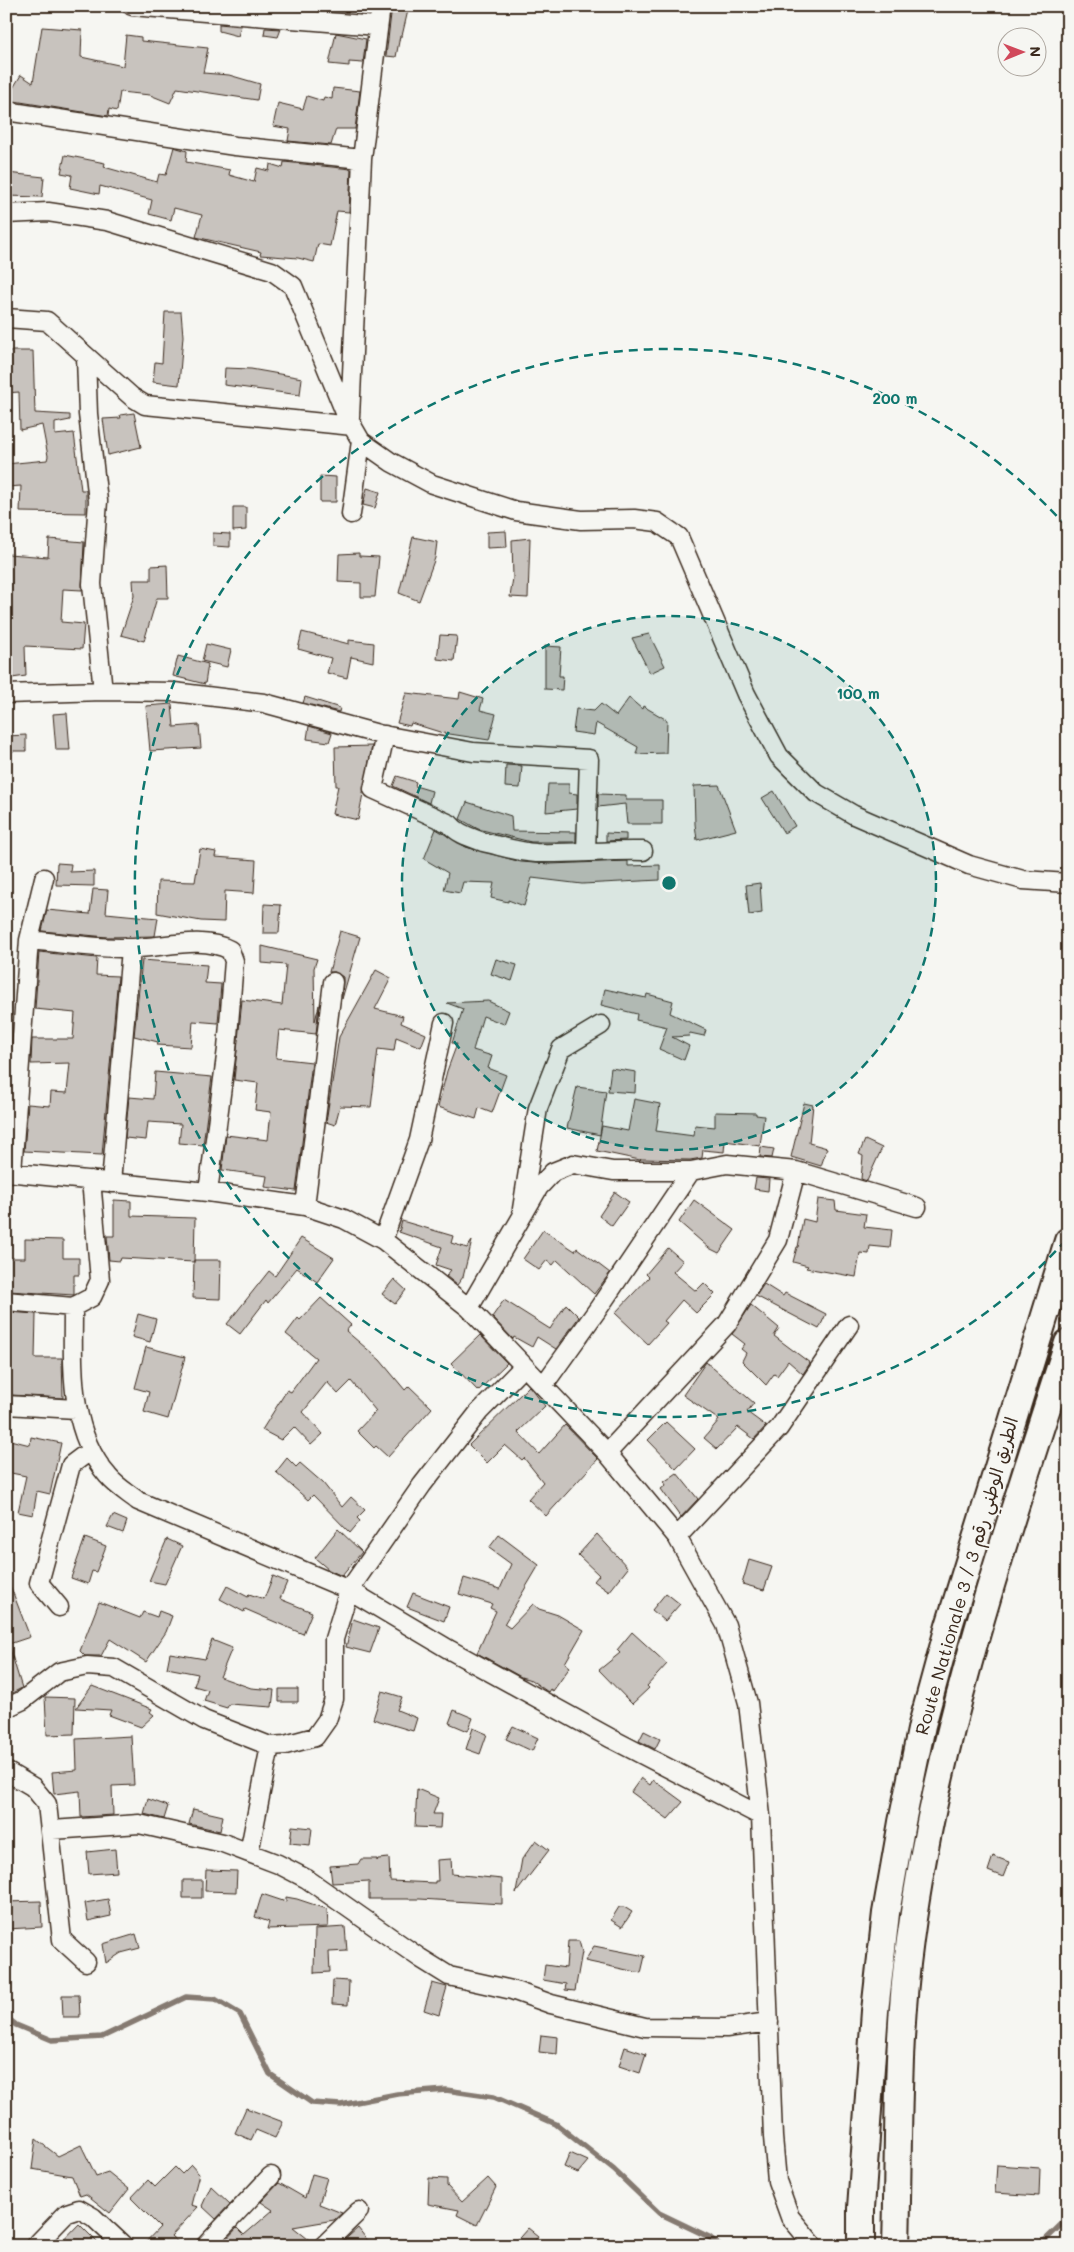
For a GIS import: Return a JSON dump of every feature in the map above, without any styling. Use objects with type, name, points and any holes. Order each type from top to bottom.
[{"type":"highway","name":"Route Nationale 3 / الطريق الوطني رقم 3","points":[[861,2246],[861,2208],[875,2011],[886,1913],[922,1725],[949,1626],[1068,1241]]},
{"type":"highway","name":"Route Nationale 3 / الطريق الوطني رقم 3","points":[[896,2246],[897,2104],[909,1942],[920,1878],[951,1729],[981,1619],[1068,1343]]},
{"type":"highway","points":[[861,2208],[897,2211]]},
{"type":"street","points":[[132,6],[241,10],[377,26]]},
{"type":"street","points":[[351,514],[362,159],[377,26],[381,6]]},
{"type":"street","points":[[6,111],[235,146],[362,159]]},
{"type":"street","points":[[6,214],[48,212],[107,221],[272,271],[293,286],[354,429],[391,462],[432,484],[516,511],[581,520],[634,519],[657,522],[679,537],[746,694],[779,756],[816,793],[854,815],[969,865],[1023,880],[1068,884]]},
{"type":"street","points":[[6,318],[47,320],[132,397],[145,405],[354,429]]},
{"type":"street","points":[[86,357],[88,414],[98,501],[92,584],[103,691]]},
{"type":"street","points":[[6,694],[103,691],[174,692],[264,702],[385,735],[473,752],[589,759],[586,851]]},
{"type":"street","points":[[385,735],[373,789],[450,824],[454,830],[484,842],[512,850],[535,853],[643,851]]},
{"type":"street","points":[[44,878],[29,940],[9,1172],[208,1192],[305,1206],[344,1219],[383,1240],[469,1308],[607,1453],[677,1537],[726,1625],[748,1703],[761,1816],[773,2137],[777,2181],[790,2217],[814,2246]]},
{"type":"street","points":[[29,940],[131,948],[200,943],[218,944],[230,950],[234,961],[227,1049],[208,1192]]},
{"type":"street","points":[[111,1183],[131,948]]},
{"type":"street","points":[[305,1206],[333,982]]},
{"type":"street","points":[[383,1240],[419,1140],[444,1022]]},
{"type":"street","points":[[521,1217],[538,1108],[562,1049],[601,1025]]},
{"type":"street","points":[[469,1308],[539,1186],[553,1172],[573,1164],[613,1171],[690,1170],[727,1164],[796,1171],[917,1207]]},
{"type":"street","points":[[542,1386],[598,1309],[690,1170]]},
{"type":"street","points":[[607,1453],[727,1324],[778,1240],[796,1171]]},
{"type":"street","points":[[6,1301],[73,1307],[92,1297],[100,1280],[91,1180]]},
{"type":"street","points":[[73,1307],[73,1361],[76,1409],[91,1450],[108,1477],[138,1501],[349,1590],[450,1650],[612,1739],[761,1816]]},
{"type":"street","points":[[677,1537],[780,1428],[848,1325]]},
{"type":"street","points":[[6,1708],[23,1700],[59,1672],[86,1666],[114,1668],[204,1720],[270,1746],[285,1745],[315,1737],[327,1720],[334,1699],[334,1639],[349,1590],[439,1463],[479,1412],[524,1366]]},
{"type":"street","points":[[6,1405],[76,1409]]},
{"type":"street","points":[[59,1607],[39,1583],[71,1465],[91,1450]]},
{"type":"street","points":[[249,1853],[270,1746]]},
{"type":"street","points":[[6,1771],[32,1787],[47,1804],[52,1830],[62,1940],[86,1962]]},
{"type":"street","points":[[52,1830],[139,1824],[223,1843],[307,1878],[420,1958],[449,1976],[512,1990],[551,2004],[645,2027],[726,2028],[769,2022]]},
{"type":"street","points":[[205,2246],[271,2176]]},
{"type":"street","points":[[35,2246],[66,2213],[79,2209],[93,2216],[124,2246]]},
{"type":"street","points":[[323,2246],[358,2211]]},
{"type":"building","points":[[392,6],[409,6],[396,57],[386,56]]},
{"type":"building","points":[[219,24],[241,26],[238,36],[219,31]]},
{"type":"building","points":[[42,27],[82,30],[81,57],[123,66],[126,35],[141,37],[141,41],[208,48],[203,73],[229,75],[260,84],[257,100],[177,88],[170,103],[150,95],[120,92],[117,111],[109,109],[108,116],[14,101],[7,98],[21,75],[33,83]]},
{"type":"building","points":[[265,28],[281,29],[278,37],[264,35]]},
{"type":"building","points":[[336,33],[366,39],[363,63],[349,62],[349,66],[329,64]]},
{"type":"building","points":[[333,88],[360,91],[355,129],[336,129],[331,145],[288,141],[290,129],[273,126],[278,103],[303,109],[307,96],[323,101],[324,97],[332,99]]},
{"type":"building","points":[[174,147],[187,151],[186,162],[230,170],[229,175],[254,182],[257,168],[269,171],[270,164],[283,168],[284,162],[351,169],[349,212],[337,211],[330,246],[318,244],[314,262],[298,258],[260,255],[261,252],[196,237],[202,215],[174,208],[171,220],[149,214],[152,200],[100,186],[99,194],[70,188],[72,175],[61,173],[65,155],[105,163],[104,167],[157,182],[159,174],[166,175]]},
{"type":"building","points":[[7,173],[44,177],[42,197],[6,196]]},
{"type":"building","points":[[165,312],[181,312],[183,336],[179,385],[153,382],[155,362],[162,363]]},
{"type":"building","points":[[6,351],[33,351],[35,413],[70,415],[70,420],[55,423],[55,435],[74,433],[81,490],[86,490],[86,513],[20,512],[21,486],[7,487],[6,464],[47,460],[48,456],[42,425],[20,430],[19,392],[6,393]]},
{"type":"building","points":[[225,368],[251,369],[302,378],[300,395],[224,385]]},
{"type":"building","points":[[134,413],[141,447],[108,455],[103,419],[121,418],[120,415]]},
{"type":"building","points":[[320,476],[336,477],[336,502],[320,502]]},
{"type":"building","points":[[367,488],[380,492],[375,508],[363,505]]},
{"type":"building","points":[[233,507],[246,507],[246,530],[233,531]]},
{"type":"building","points":[[506,531],[507,547],[487,548],[487,532]]},
{"type":"building","points":[[213,533],[230,534],[230,547],[213,546]]},
{"type":"building","points":[[413,537],[437,542],[435,558],[419,601],[399,593]]},
{"type":"building","points":[[530,538],[528,598],[510,597],[513,578],[512,540]]},
{"type":"building","points":[[49,539],[84,542],[82,590],[63,589],[61,622],[84,624],[82,649],[25,646],[26,676],[12,678],[8,628],[6,628],[8,554],[48,557]]},
{"type":"building","points":[[359,553],[359,556],[379,557],[375,597],[361,597],[361,583],[338,582],[339,554]]},
{"type":"building","points":[[167,565],[168,598],[157,598],[144,641],[121,635],[134,596],[133,580],[151,580],[151,566]]},
{"type":"building","points":[[302,632],[349,644],[349,640],[374,643],[373,662],[351,657],[347,678],[327,673],[331,658],[298,649]]},
{"type":"building","points":[[649,634],[665,666],[650,673],[632,638]]},
{"type":"building","points":[[440,635],[457,636],[454,661],[437,659]]},
{"type":"building","points":[[206,644],[231,650],[227,667],[202,661]]},
{"type":"building","points":[[545,646],[561,647],[559,676],[563,676],[562,690],[545,689]]},
{"type":"building","points":[[178,656],[208,664],[205,684],[173,676]]},
{"type":"building","points":[[460,692],[483,699],[480,710],[496,714],[489,740],[443,733],[411,723],[410,726],[397,723],[406,693],[459,699]]},
{"type":"building","points":[[305,697],[340,708],[339,712],[303,703]]},
{"type":"building","points":[[629,698],[642,709],[643,706],[667,720],[666,753],[636,754],[638,747],[596,723],[594,735],[573,732],[576,709],[594,711],[601,704],[616,716]]},
{"type":"building","points":[[172,704],[174,727],[199,725],[201,748],[150,751],[146,706]]},
{"type":"building","points":[[67,713],[70,750],[56,750],[53,714]]},
{"type":"building","points":[[309,726],[332,733],[329,742],[307,739]]},
{"type":"building","points":[[26,735],[26,751],[6,751],[6,736]]},
{"type":"building","points":[[372,746],[358,820],[332,814],[338,786],[336,786],[335,747]]},
{"type":"building","points":[[506,765],[522,766],[520,788],[505,787]]},
{"type":"building","points":[[397,776],[416,782],[415,786],[432,791],[429,803],[393,786]]},
{"type":"building","points":[[548,784],[569,784],[569,793],[577,794],[577,809],[546,812]]},
{"type":"building","points":[[719,785],[736,830],[697,840],[694,786]]},
{"type":"building","points":[[774,791],[795,826],[784,833],[762,798]]},
{"type":"building","points":[[598,794],[626,795],[626,800],[662,800],[662,824],[627,824],[625,804],[598,807]]},
{"type":"building","points":[[467,802],[511,816],[512,831],[576,832],[576,842],[531,842],[478,829],[460,819]]},
{"type":"building","points":[[436,829],[466,847],[521,862],[550,864],[628,861],[628,866],[660,865],[660,880],[582,884],[532,878],[524,906],[508,900],[508,902],[491,898],[494,883],[463,882],[460,893],[444,890],[448,873],[424,859]]},
{"type":"building","points":[[606,833],[626,834],[626,840],[606,841]]},
{"type":"building","points":[[200,849],[216,852],[215,857],[256,860],[254,893],[225,891],[224,922],[201,921],[157,913],[158,881],[195,882]]},
{"type":"building","points":[[57,863],[71,864],[70,872],[94,871],[94,886],[56,885]]},
{"type":"building","points":[[760,883],[762,913],[749,915],[746,885]]},
{"type":"building","points":[[93,889],[108,890],[106,913],[158,918],[155,936],[107,937],[42,931],[47,910],[90,914]]},
{"type":"building","points":[[264,904],[281,905],[279,933],[263,933]]},
{"type":"building","points":[[340,931],[360,937],[342,999],[343,977],[335,972],[329,972]]},
{"type":"building","points":[[262,946],[317,959],[314,968],[315,1021],[319,1005],[316,1034],[279,1030],[276,1058],[312,1062],[296,1191],[265,1187],[267,1176],[222,1170],[226,1135],[268,1140],[271,1112],[255,1110],[258,1083],[234,1080],[242,1000],[282,1005],[286,965],[262,963]]},
{"type":"building","points":[[39,952],[97,958],[96,975],[118,976],[102,1155],[24,1151],[28,1104],[50,1106],[51,1092],[67,1093],[70,1063],[31,1064],[32,1039],[73,1039],[75,1013],[35,1009]]},
{"type":"building","points":[[496,959],[517,965],[512,981],[491,974]]},
{"type":"building","points":[[142,960],[207,965],[205,983],[221,984],[218,1023],[193,1021],[191,1047],[157,1045],[158,1042],[134,1036]]},
{"type":"building","points":[[376,970],[391,978],[375,1009],[403,1016],[401,1023],[426,1034],[421,1047],[396,1037],[394,1051],[378,1049],[371,1107],[340,1106],[335,1125],[326,1122],[339,1037]]},
{"type":"building","points":[[605,989],[646,998],[647,994],[673,1001],[670,1013],[706,1030],[704,1036],[690,1033],[689,1036],[672,1037],[689,1046],[684,1060],[659,1049],[667,1027],[636,1020],[637,1014],[601,1005]]},
{"type":"building","points":[[488,1001],[509,1011],[504,1024],[483,1016],[473,1050],[492,1056],[488,1068],[506,1075],[492,1113],[479,1108],[476,1119],[438,1107],[447,1071],[457,1044],[452,1043],[463,1009],[447,1003]]},
{"type":"building","points":[[6,1039],[11,1039],[10,1060],[6,1060]]},
{"type":"building","points":[[611,1068],[636,1072],[635,1093],[608,1091]]},
{"type":"building","points":[[155,1072],[212,1077],[203,1145],[179,1143],[181,1124],[148,1122],[146,1140],[125,1138],[129,1097],[153,1099]]},
{"type":"building","points":[[577,1087],[606,1091],[600,1135],[567,1128]]},
{"type":"building","points":[[634,1099],[660,1104],[656,1131],[694,1136],[695,1125],[715,1127],[715,1112],[756,1113],[756,1115],[764,1116],[760,1146],[725,1141],[724,1152],[703,1150],[702,1158],[690,1160],[640,1160],[597,1151],[602,1126],[628,1131]]},
{"type":"building","points":[[804,1103],[813,1105],[809,1143],[827,1148],[821,1166],[791,1157]]},
{"type":"building","points":[[865,1140],[882,1148],[867,1181],[861,1179],[863,1156],[859,1154]]},
{"type":"building","points":[[761,1147],[774,1149],[772,1158],[760,1157]]},
{"type":"building","points":[[756,1178],[769,1179],[768,1191],[754,1189]]},
{"type":"building","points":[[615,1192],[629,1202],[612,1226],[599,1216]]},
{"type":"building","points":[[818,1199],[835,1201],[836,1210],[866,1214],[864,1227],[892,1230],[890,1248],[870,1246],[869,1254],[860,1253],[856,1277],[806,1268],[808,1266],[793,1262],[803,1219],[815,1222]]},
{"type":"building","points":[[114,1200],[131,1201],[131,1216],[195,1218],[194,1262],[121,1258],[120,1261],[109,1260],[107,1236],[114,1236]]},
{"type":"building","points":[[694,1200],[735,1230],[719,1253],[709,1248],[679,1222]]},
{"type":"building","points":[[402,1221],[453,1236],[451,1243],[467,1248],[472,1241],[463,1277],[457,1285],[446,1276],[451,1270],[436,1265],[442,1247],[399,1232]]},
{"type":"building","points":[[543,1230],[575,1251],[577,1248],[610,1273],[594,1294],[557,1260],[553,1265],[547,1260],[539,1270],[523,1259]]},
{"type":"building","points":[[301,1238],[334,1258],[317,1282],[297,1268],[268,1303],[266,1300],[240,1334],[227,1324],[269,1271],[275,1276]]},
{"type":"building","points":[[25,1239],[63,1240],[63,1258],[79,1258],[79,1275],[74,1275],[74,1295],[8,1291],[6,1258],[25,1258]]},
{"type":"building","points":[[668,1248],[683,1261],[673,1272],[696,1291],[704,1283],[715,1294],[696,1313],[682,1300],[664,1321],[667,1323],[648,1344],[615,1313],[649,1277],[646,1274]]},
{"type":"building","points":[[194,1260],[221,1260],[220,1299],[193,1298]]},
{"type":"building","points":[[394,1279],[406,1290],[395,1304],[382,1294]]},
{"type":"building","points":[[764,1284],[783,1296],[785,1293],[826,1314],[819,1329],[756,1296]]},
{"type":"building","points":[[321,1298],[351,1325],[346,1331],[380,1360],[405,1390],[409,1386],[432,1408],[388,1457],[376,1446],[374,1448],[357,1431],[376,1411],[351,1381],[338,1394],[327,1382],[303,1412],[323,1434],[311,1445],[294,1427],[281,1440],[262,1430],[287,1390],[291,1392],[316,1358],[286,1334],[298,1318],[300,1320]]},
{"type":"building","points":[[504,1300],[550,1329],[566,1304],[579,1317],[556,1349],[537,1337],[532,1347],[514,1337],[513,1339],[492,1317]]},
{"type":"building","points":[[751,1305],[779,1328],[774,1336],[810,1363],[803,1374],[788,1361],[777,1376],[774,1374],[766,1385],[742,1361],[746,1353],[741,1349],[745,1344],[732,1334]]},
{"type":"building","points":[[8,1312],[36,1314],[35,1358],[62,1358],[63,1398],[11,1395],[10,1358],[6,1357]]},
{"type":"building","points":[[138,1314],[156,1319],[150,1342],[132,1337]]},
{"type":"building","points":[[480,1335],[507,1363],[478,1391],[451,1363]]},
{"type":"building","points":[[146,1347],[185,1357],[168,1419],[144,1412],[149,1392],[135,1388]]},
{"type":"building","points":[[706,1362],[754,1403],[747,1412],[766,1426],[754,1439],[738,1427],[717,1449],[704,1438],[719,1420],[683,1395]]},
{"type":"building","points":[[529,1386],[545,1406],[518,1432],[539,1454],[565,1425],[598,1459],[546,1516],[528,1499],[543,1482],[524,1458],[522,1460],[505,1445],[487,1463],[469,1445]]},
{"type":"building","points":[[666,1422],[695,1449],[676,1469],[648,1440]]},
{"type":"building","points":[[31,1437],[61,1443],[50,1494],[37,1491],[33,1515],[18,1512],[26,1476],[6,1472],[6,1439],[30,1445]]},
{"type":"building","points":[[287,1458],[296,1467],[300,1463],[323,1483],[342,1507],[351,1497],[365,1510],[357,1518],[360,1521],[350,1533],[313,1495],[308,1500],[276,1472]]},
{"type":"building","points":[[677,1473],[698,1499],[681,1517],[661,1489],[666,1485],[664,1482]]},
{"type":"building","points":[[113,1515],[127,1521],[123,1533],[107,1527]]},
{"type":"building","points":[[338,1529],[362,1552],[342,1576],[329,1570],[315,1558]]},
{"type":"building","points":[[597,1534],[628,1568],[609,1592],[594,1581],[599,1575],[578,1555]]},
{"type":"building","points":[[499,1535],[539,1565],[504,1624],[510,1628],[533,1604],[539,1609],[558,1615],[584,1630],[565,1663],[570,1667],[553,1691],[550,1689],[548,1692],[531,1680],[521,1677],[477,1653],[496,1611],[490,1608],[492,1604],[459,1594],[464,1578],[500,1589],[511,1564],[489,1548]]},
{"type":"building","points":[[85,1538],[106,1546],[96,1572],[92,1571],[88,1584],[71,1578]]},
{"type":"building","points":[[167,1539],[182,1546],[165,1584],[149,1581]]},
{"type":"building","points":[[749,1560],[772,1567],[764,1590],[742,1584]]},
{"type":"building","points":[[273,1576],[287,1582],[280,1599],[312,1612],[303,1634],[245,1609],[244,1612],[220,1599],[227,1586],[248,1597],[249,1594],[264,1599]]},
{"type":"building","points":[[6,1580],[8,1580],[30,1637],[6,1645]]},
{"type":"building","points":[[413,1593],[449,1607],[444,1621],[407,1607]]},
{"type":"building","points":[[666,1593],[680,1604],[665,1621],[652,1610]]},
{"type":"building","points":[[99,1602],[140,1618],[143,1612],[157,1617],[159,1611],[172,1616],[166,1632],[146,1662],[110,1639],[101,1656],[85,1656],[80,1651]]},
{"type":"building","points":[[353,1619],[379,1628],[370,1653],[346,1647]]},
{"type":"building","points":[[632,1632],[667,1664],[647,1686],[649,1688],[632,1704],[599,1670],[620,1653],[617,1650]]},
{"type":"building","points":[[212,1640],[232,1648],[220,1677],[251,1688],[274,1690],[272,1707],[229,1704],[227,1708],[204,1701],[208,1690],[194,1686],[198,1674],[167,1668],[170,1653],[205,1659]]},
{"type":"building","points":[[6,1649],[10,1649],[22,1688],[6,1696]]},
{"type":"building","points":[[92,1686],[152,1709],[150,1712],[154,1715],[141,1727],[109,1715],[111,1710],[76,1708]]},
{"type":"building","points":[[279,1689],[298,1689],[298,1702],[279,1702]]},
{"type":"building","points":[[382,1691],[402,1697],[397,1710],[417,1718],[413,1731],[373,1719]]},
{"type":"building","points":[[45,1697],[75,1698],[74,1734],[47,1735]]},
{"type":"building","points":[[454,1710],[473,1718],[468,1731],[449,1723]]},
{"type":"building","points":[[513,1726],[538,1738],[532,1751],[506,1739]]},
{"type":"building","points":[[473,1728],[487,1734],[480,1754],[466,1749]]},
{"type":"building","points":[[644,1731],[660,1739],[655,1749],[639,1741]]},
{"type":"building","points":[[131,1736],[134,1785],[112,1786],[113,1815],[81,1817],[80,1791],[54,1794],[52,1772],[77,1770],[76,1739]]},
{"type":"building","points":[[641,1778],[650,1785],[653,1780],[683,1802],[668,1819],[631,1792]]},
{"type":"building","points":[[417,1789],[439,1798],[433,1814],[441,1814],[440,1828],[415,1827]]},
{"type":"building","points":[[148,1799],[168,1806],[164,1819],[144,1814]]},
{"type":"building","points":[[193,1809],[223,1816],[220,1831],[189,1824]]},
{"type":"building","points":[[292,1826],[312,1828],[310,1845],[290,1843]]},
{"type":"building","points":[[536,1840],[549,1850],[516,1893],[522,1859]]},
{"type":"building","points":[[115,1849],[117,1872],[89,1874],[87,1852]]},
{"type":"building","points":[[993,1856],[1009,1862],[1003,1877],[988,1871]]},
{"type":"building","points":[[389,1858],[390,1881],[435,1883],[435,1881],[438,1881],[437,1860],[451,1859],[452,1874],[502,1879],[502,1904],[420,1899],[369,1899],[369,1881],[332,1883],[330,1866],[358,1864],[361,1859],[377,1859],[377,1861],[378,1859]]},
{"type":"building","points":[[206,1870],[237,1871],[236,1892],[205,1891]]},
{"type":"building","points":[[183,1880],[202,1880],[202,1898],[183,1898]]},
{"type":"building","points":[[262,1894],[286,1902],[286,1897],[297,1899],[327,1909],[328,1927],[267,1929],[269,1922],[255,1917]]},
{"type":"building","points":[[108,1899],[111,1916],[88,1921],[85,1903]]},
{"type":"building","points":[[41,1901],[42,1927],[7,1929],[6,1902]]},
{"type":"building","points":[[619,1907],[624,1907],[632,1912],[622,1927],[611,1920]]},
{"type":"building","points":[[345,1927],[347,1951],[329,1952],[330,1972],[314,1973],[315,1929]]},
{"type":"building","points":[[136,1934],[140,1948],[121,1953],[106,1963],[103,1944]]},
{"type":"building","points":[[568,1941],[579,1941],[582,1952],[575,1991],[565,1990],[566,1984],[543,1980],[545,1965],[566,1968]]},
{"type":"building","points":[[594,1946],[645,1956],[641,1973],[585,1961]]},
{"type":"building","points":[[333,1980],[349,1981],[348,2005],[332,2004]]},
{"type":"building","points":[[432,1983],[447,1987],[439,2015],[424,2010]]},
{"type":"building","points":[[62,1995],[79,1995],[80,2017],[63,2017]]},
{"type":"building","points":[[541,2035],[558,2037],[557,2054],[539,2052]]},
{"type":"building","points":[[625,2047],[646,2054],[640,2073],[619,2066]]},
{"type":"building","points":[[246,2108],[283,2122],[275,2138],[256,2130],[251,2140],[235,2133]]},
{"type":"building","points":[[36,2139],[58,2156],[81,2145],[96,2176],[108,2172],[129,2189],[110,2213],[86,2194],[80,2196],[72,2176],[32,2169]]},
{"type":"building","points":[[570,2153],[588,2161],[578,2173],[564,2167]]},
{"type":"building","points":[[191,2165],[199,2174],[191,2205],[198,2207],[171,2236],[182,2246],[142,2246],[160,2227],[131,2198],[148,2180],[155,2187],[175,2167],[182,2174]]},
{"type":"building","points":[[997,2165],[1040,2168],[1039,2196],[995,2193]]},
{"type":"building","points":[[312,2174],[327,2178],[319,2204],[342,2213],[334,2220],[293,2227],[313,2243],[313,2246],[220,2246],[237,2228],[244,2235],[273,2210],[261,2202],[279,2183],[305,2198]]},
{"type":"building","points":[[429,2178],[447,2179],[447,2186],[462,2202],[488,2178],[496,2187],[477,2225],[457,2215],[459,2210],[428,2204]]},
{"type":"building","points":[[211,2186],[230,2204],[216,2219],[202,2206]]},
{"type":"building","points":[[79,2224],[101,2246],[58,2246]]},
{"type":"building","points":[[358,2228],[372,2246],[338,2246],[349,2236]]},
{"type":"building","points":[[528,2228],[538,2236],[531,2246],[512,2246]]},
{"type":"waterway","points":[[6,2017],[16,2025],[52,2040],[102,2037],[186,1997],[215,1999],[240,2014],[270,2074],[312,2103],[341,2105],[397,2094],[446,2090],[494,2097],[556,2124],[614,2170],[659,2213],[709,2237],[720,2246]]},
{"type":"waterway","points":[[1039,2246],[1068,2218]]}]
